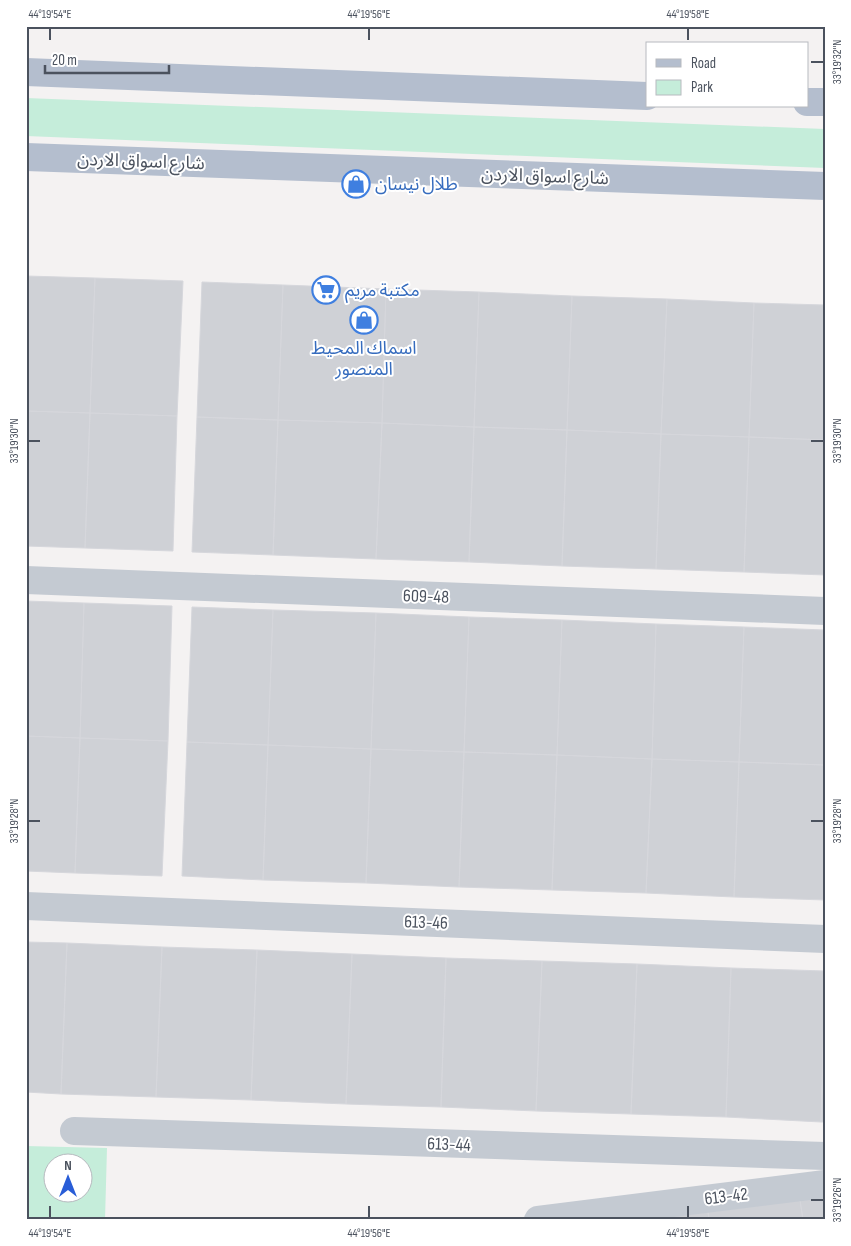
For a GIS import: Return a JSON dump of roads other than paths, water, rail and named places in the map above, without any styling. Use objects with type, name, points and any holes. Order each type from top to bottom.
[{"type":"main road","points":[[26,72],[646,96]]},
{"type":"main road","points":[[808,102],[825,102]]},
{"type":"main road","name":"شارع اسواق الاردن","points":[[26,156],[825,186]]},
{"type":"street","name":"609-48","points":[[26,580],[825,611]]},
{"type":"street","name":"613-46","points":[[26,906],[825,939]]},
{"type":"street","name":"613-44","points":[[74,1131],[825,1156]]},
{"type":"street","name":"613-42","points":[[538,1220],[825,1184]]},
{"type":"place","name":"طلال نيسان","points":[[356,184]]},
{"type":"place","name":"مكتبة مريم","points":[[326,290]]},
{"type":"place","name":"اسماك المحيط المنصور","points":[[364,320]]}]
